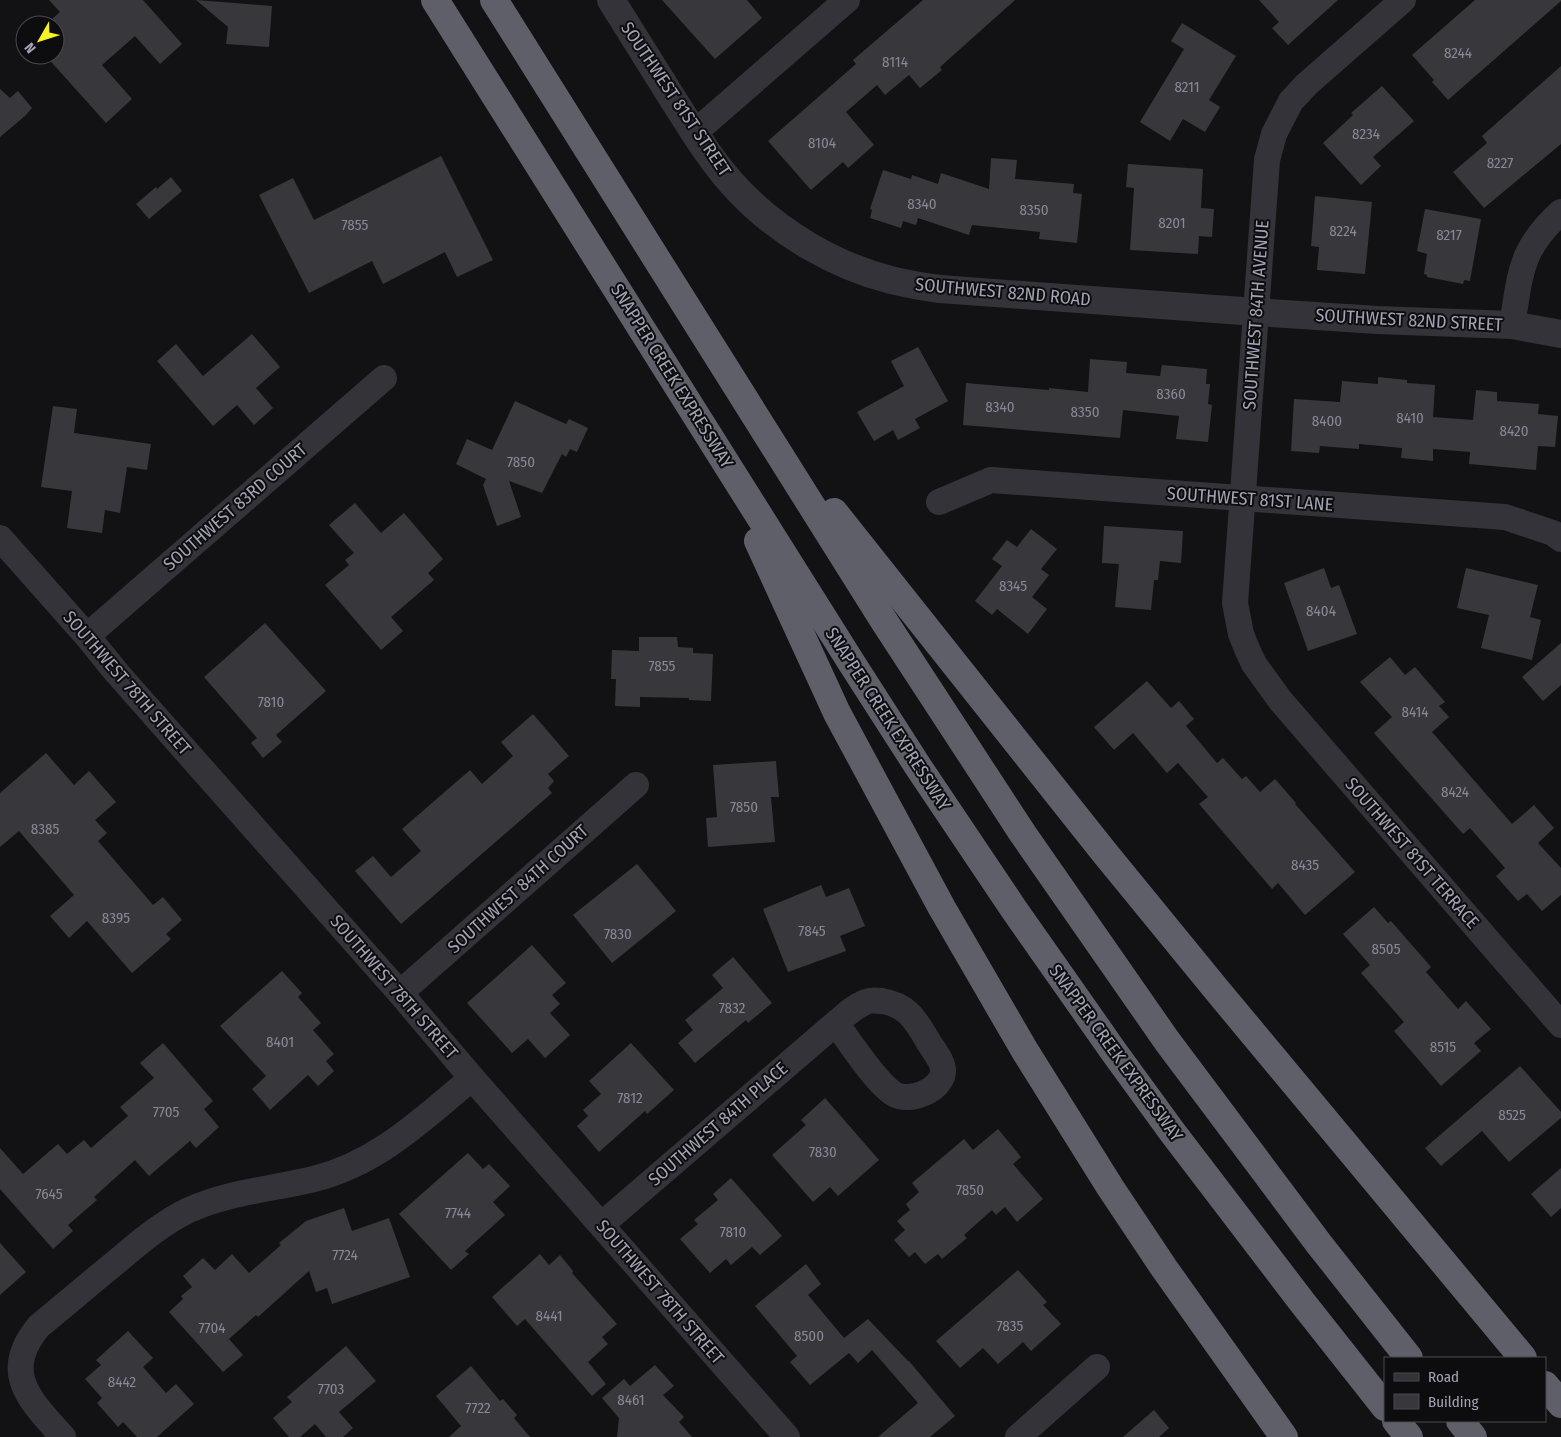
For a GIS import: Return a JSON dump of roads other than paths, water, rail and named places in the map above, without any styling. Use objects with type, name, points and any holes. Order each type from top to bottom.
[{"type":"highway","name":"SNAPPER CREEK EXPRESSWAY","points":[[435,0],[851,662],[919,768],[1013,908],[1172,1133],[1384,1406]]},
{"type":"highway","points":[[494,0],[884,621],[1039,857],[1167,1041],[1314,1237],[1408,1357]]},
{"type":"highway","points":[[748,403],[1116,868],[1522,1357]]},
{"type":"highway","points":[[712,442],[836,713],[942,908],[1024,1051],[1110,1187],[1205,1327],[1284,1437]]},
{"type":"highway","points":[[1546,1386],[1561,1404]]},
{"type":"highway","points":[[1397,1422],[1409,1437]]},
{"type":"highway","points":[[1461,1422],[1473,1437]]},
{"type":"street","name":"SOUTHWEST 81ST STREET","points":[[611,0],[712,160],[749,201],[767,216]]},
{"type":"street","points":[[694,133],[846,0]]},
{"type":"street","name":"SOUTHWEST 84TH AVENUE","points":[[1264,679],[1254,664],[1241,634],[1237,618],[1235,591],[1269,148],[1291,101],[1307,84],[1403,0]]},
{"type":"street","points":[[1512,326],[1520,273],[1530,247],[1540,233],[1561,212]]},
{"type":"street","name":"SOUTHWEST 82ND ROAD","points":[[767,216],[803,242],[847,264],[891,280],[913,285],[940,289],[1256,312]]},
{"type":"street","name":"SOUTHWEST 82ND STREET","points":[[1256,312],[1512,326],[1561,334]]},
{"type":"street","name":"SOUTHWEST 83RD COURT","points":[[87,636],[384,378]]},
{"type":"street","name":"SOUTHWEST 81ST LANE","points":[[939,502],[991,480],[1505,516],[1553,533],[1561,539]]},
{"type":"street","name":"SOUTHWEST 78TH STREET","points":[[0,538],[787,1437]]},
{"type":"street","name":"SOUTHWEST 81ST TERRACE","points":[[1264,679],[1561,1025]]},
{"type":"street","name":"SOUTHWEST 84TH COURT","points":[[400,993],[636,785]]},
{"type":"street","name":"SOUTHWEST 84TH PLACE","points":[[601,1225],[836,1023]]},
{"type":"street","points":[[63,1437],[23,1387],[10,1382],[26,1342],[39,1326],[154,1231],[181,1214],[224,1198],[315,1179],[367,1159],[404,1136],[472,1078]]},
{"type":"street","points":[[1018,1437],[1097,1366]]}]
